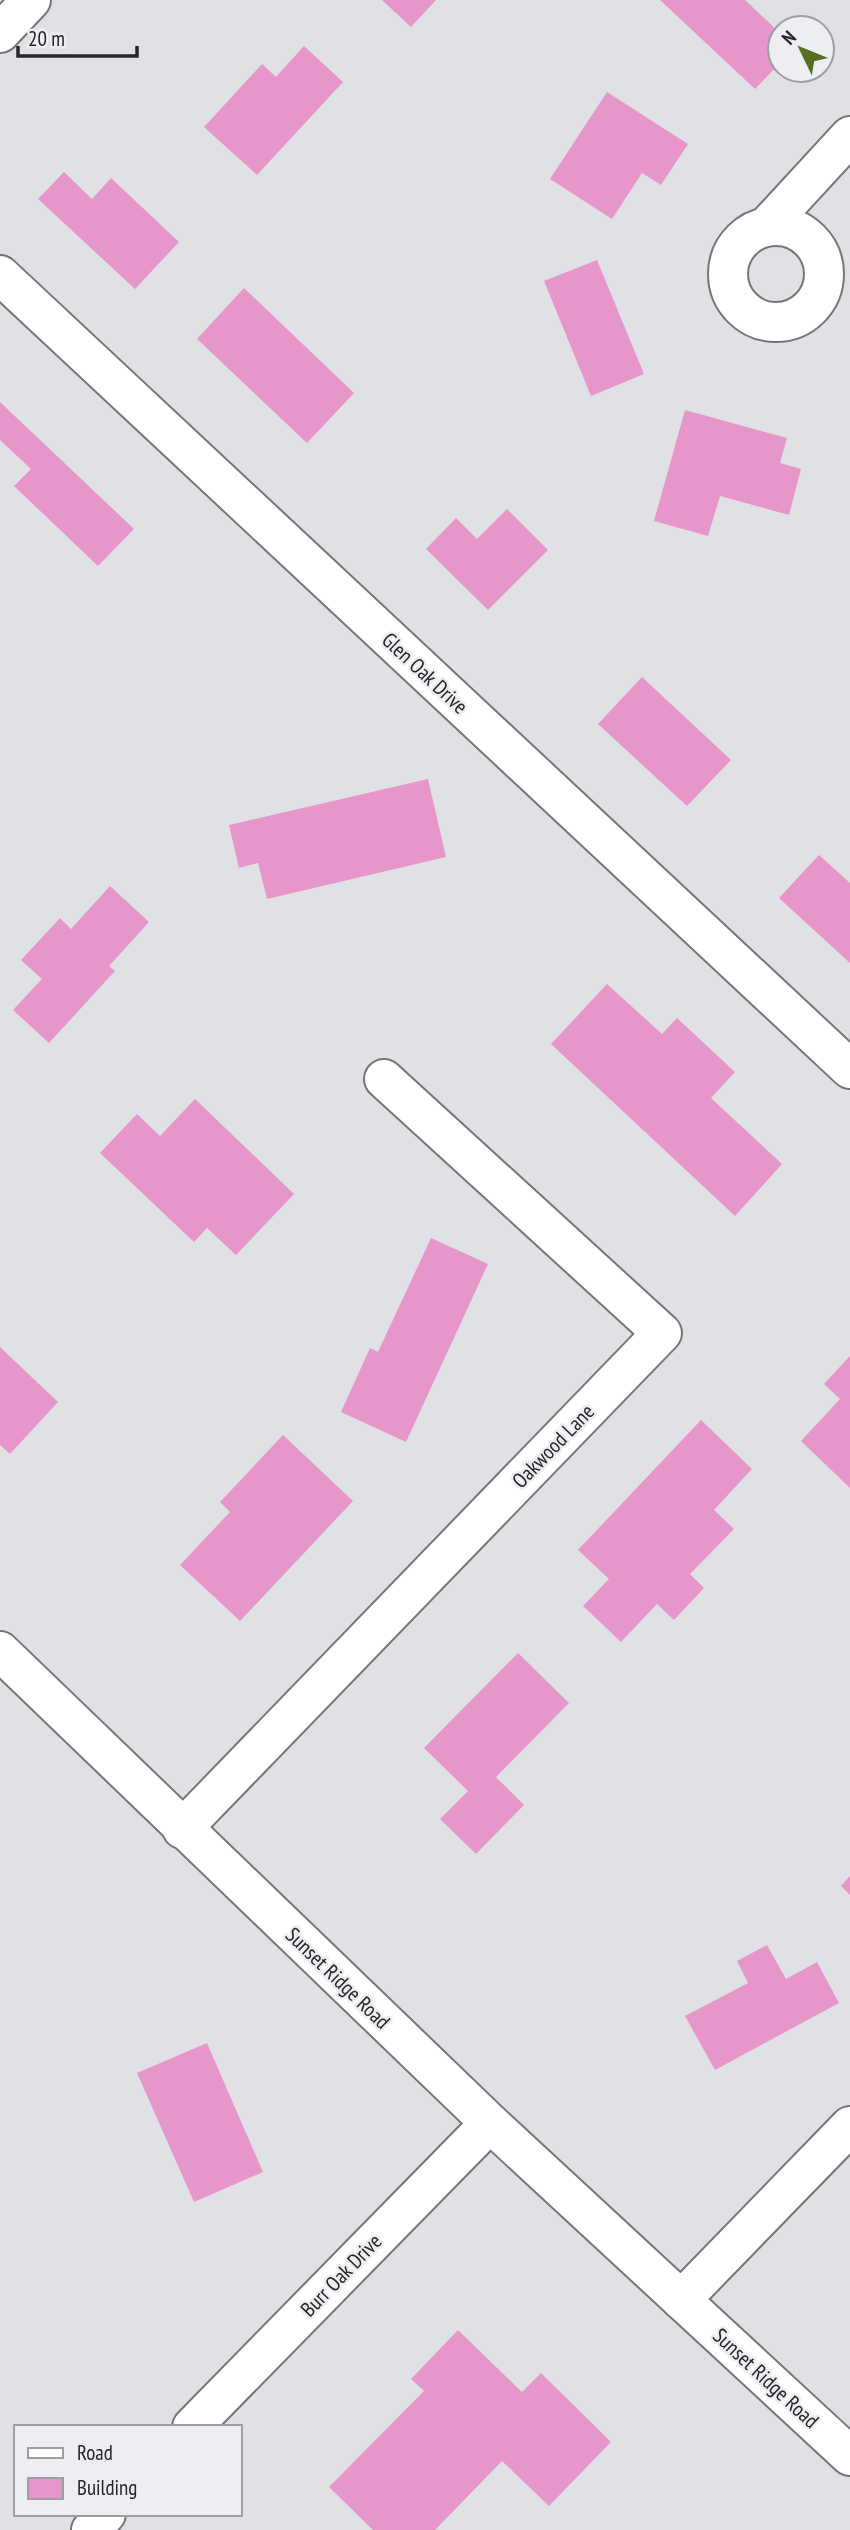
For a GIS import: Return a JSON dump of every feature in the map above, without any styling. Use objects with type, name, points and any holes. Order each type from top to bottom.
[{"type":"street","points":[[767,226],[850,136]]},
{"type":"street","name":"Glen Oak Drive","points":[[0,275],[850,1069]]},
{"type":"street","name":"Oakwood Lane","points":[[182,1829],[662,1333],[384,1079]]},
{"type":"street","name":"Sunset Ridge Road","points":[[0,1651],[490,2123],[850,2456]]},
{"type":"street","name":"Burr Oak Drive","points":[[194,2425],[490,2123]]},
{"type":"street","points":[[681,2300],[850,2126]]},
{"type":"street","points":[[91,2530],[104,2516]]},
{"type":"building","points":[[382,0],[436,0],[411,27]]},
{"type":"building","points":[[660,0],[745,0],[766,20],[766,78],[755,89]]},
{"type":"building","points":[[304,46],[343,82],[257,175],[204,127],[262,64],[276,77]]},
{"type":"building","points":[[607,92],[688,144],[661,185],[642,173],[612,219],[550,179]]},
{"type":"building","points":[[64,172],[92,199],[111,178],[179,242],[135,289],[38,199]]},
{"type":"building","points":[[597,260],[644,374],[591,396],[544,281]]},
{"type":"building","points":[[244,288],[354,393],[307,443],[197,339]]},
{"type":"building","points":[[0,402],[134,529],[98,566],[14,486],[31,469],[0,440]]},
{"type":"building","points":[[685,410],[787,438],[780,463],[801,469],[789,515],[720,496],[708,536],[654,521]]},
{"type":"building","points":[[507,509],[548,550],[488,610],[426,549],[456,518],[477,539]]},
{"type":"building","points":[[642,677],[731,760],[687,806],[598,724]]},
{"type":"building","points":[[428,779],[446,857],[267,899],[258,863],[239,868],[229,825]]},
{"type":"building","points":[[819,855],[850,883],[850,963],[779,898]]},
{"type":"building","points":[[110,886],[149,922],[109,966],[115,971],[49,1043],[13,1010],[42,979],[21,960],[60,918],[71,929]]},
{"type":"building","points":[[607,984],[662,1034],[677,1018],[735,1072],[711,1098],[782,1164],[735,1216],[551,1044]]},
{"type":"building","points":[[195,1099],[294,1194],[236,1255],[207,1228],[194,1242],[100,1153],[137,1114],[160,1136]]},
{"type":"building","points":[[431,1238],[488,1264],[406,1442],[341,1412],[370,1348],[378,1352]]},
{"type":"building","points":[[0,1347],[58,1402],[10,1454],[0,1445]]},
{"type":"building","points":[[850,1356],[850,1488],[801,1441],[840,1399],[824,1384]]},
{"type":"building","points":[[701,1420],[752,1469],[714,1510],[734,1529],[690,1574],[704,1588],[674,1620],[657,1604],[621,1642],[583,1606],[609,1579],[578,1550]]},
{"type":"building","points":[[283,1435],[353,1501],[240,1621],[180,1565],[230,1512],[220,1502]]},
{"type":"building","points":[[518,1653],[569,1703],[496,1777],[524,1805],[476,1854],[440,1819],[468,1791],[424,1748]]},
{"type":"building","points":[[850,1876],[850,1895],[841,1886]]},
{"type":"building","points":[[767,1945],[786,1979],[817,1962],[839,2003],[715,2070],[685,2016],[748,1983],[737,1961]]},
{"type":"building","points":[[207,2043],[263,2172],[194,2202],[137,2073]]},
{"type":"building","points":[[458,2330],[522,2392],[541,2373],[611,2442],[549,2506],[502,2461],[435,2530],[373,2530],[329,2487],[424,2391],[411,2379]]}]
